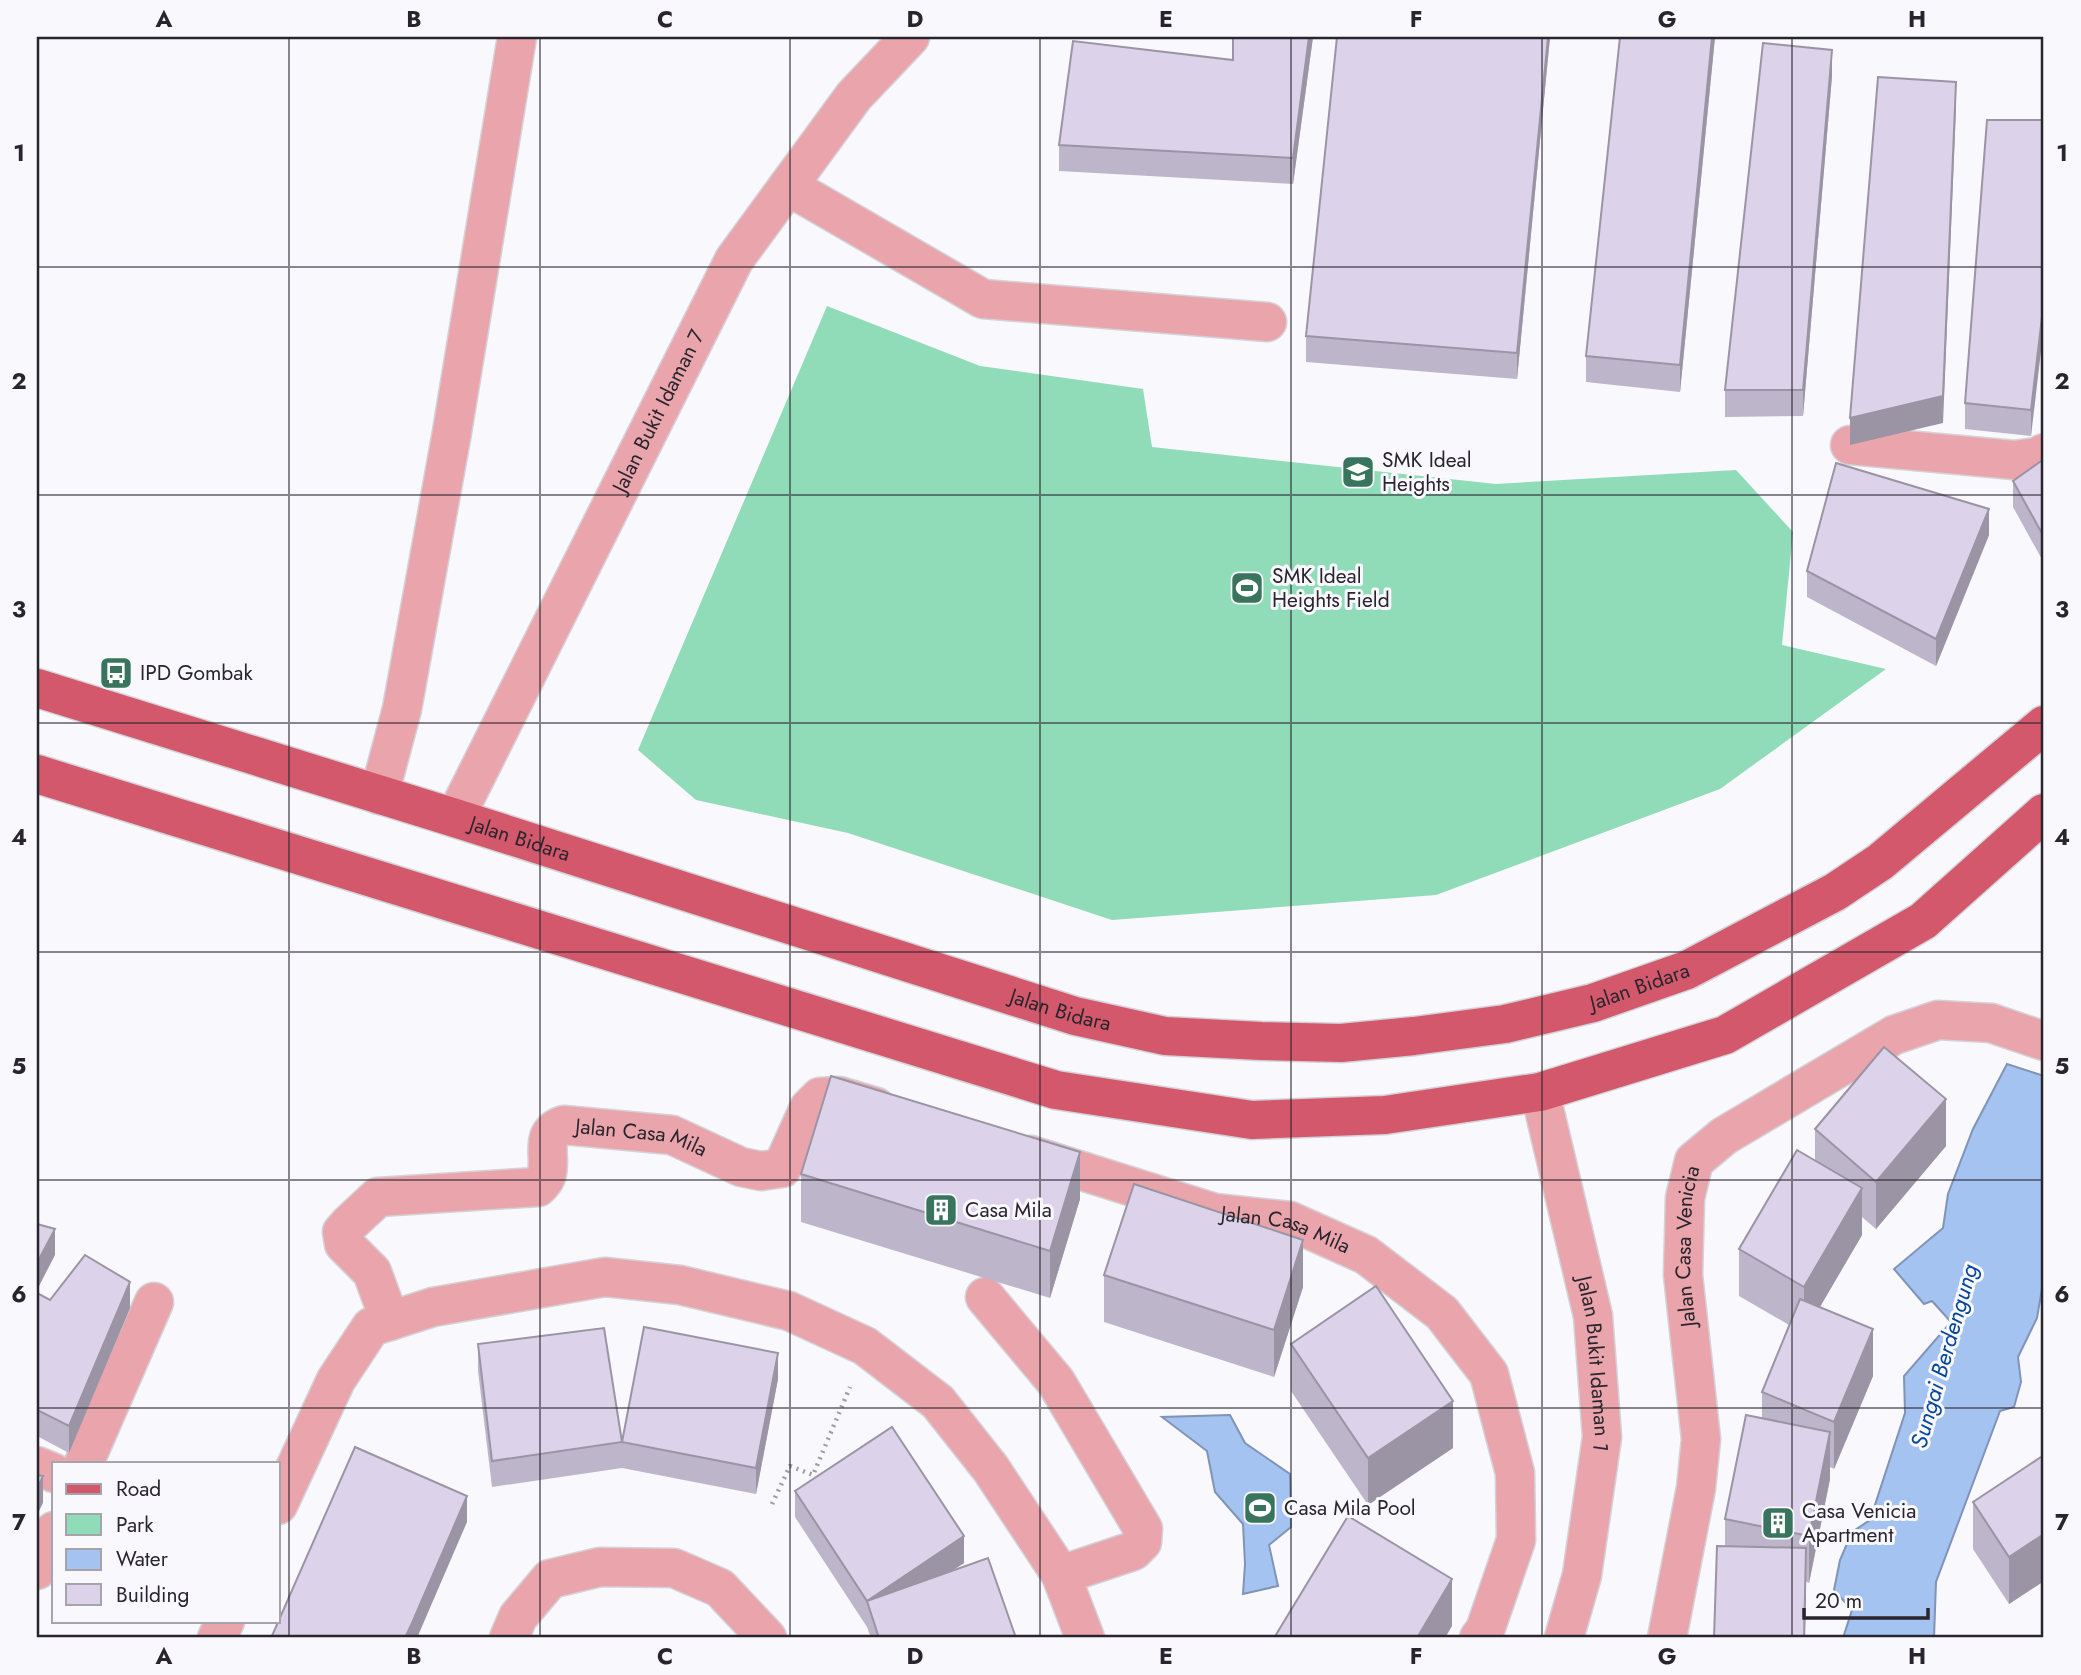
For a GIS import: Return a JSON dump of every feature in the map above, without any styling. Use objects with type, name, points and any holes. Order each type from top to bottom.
[{"type":"main road","name":"Jalan Bidara","points":[[37,688],[1075,1016],[1165,1036],[1340,1043],[1505,1024],[1593,1003],[1687,970],[1835,892],[1880,862],[2044,725]]},
{"type":"main road","points":[[37,774],[1056,1090],[1252,1120],[1385,1115],[1540,1092],[1725,1035],[1923,921],[2044,813]]},
{"type":"street","points":[[379,795],[402,709],[448,459],[518,37]]},
{"type":"street","name":"Jalan Bukit Idaman 7","points":[[455,818],[734,260],[854,96],[910,37]]},
{"type":"street","points":[[788,186],[983,299],[1267,322]]},
{"type":"street","points":[[1850,444],[2014,460],[2037,457],[2044,453]]},
{"type":"street","name":"Jalan Casa Venicia","points":[[1667,1638],[1696,1488],[1701,1439],[1682,1275],[1685,1198],[1693,1161],[1724,1136],[1894,1035],[1938,1020],[1991,1023],[2044,1041]]},
{"type":"street","name":"Jalan Bukit Idaman 1","points":[[1540,1092],[1593,1316],[1602,1437],[1582,1575],[1564,1638]]},
{"type":"street","name":"Jalan Casa Mila","points":[[390,1321],[372,1272],[344,1244],[342,1232],[378,1197],[538,1187],[547,1176],[548,1139],[554,1128],[564,1125],[672,1135],[741,1167],[761,1171],[782,1168],[809,1108],[820,1097],[839,1096],[904,1116]]},
{"type":"street","name":"Jalan Casa Mila","points":[[995,1144],[1215,1213],[1290,1221],[1366,1255],[1442,1313],[1489,1374],[1515,1473],[1516,1540],[1485,1630],[1479,1638]]},
{"type":"street","points":[[280,1501],[336,1380],[371,1326],[433,1307],[605,1277],[680,1284],[789,1311],[865,1346],[938,1402],[991,1469],[1060,1575],[1085,1638]]},
{"type":"street","points":[[985,1297],[1056,1382],[1143,1529],[1142,1542],[1133,1551],[1060,1575]]},
{"type":"street","points":[[84,1462],[154,1303]]},
{"type":"street","points":[[37,1570],[52,1536]]},
{"type":"street","points":[[509,1638],[518,1617],[550,1579],[600,1567],[674,1568],[720,1588],[767,1638]]},
{"type":"street","points":[[217,1638],[225,1622]]},
{"type":"path","points":[[772,1504],[790,1466],[813,1475],[854,1377]]},
{"type":"green space","name":"SMK Ideal Heights Field","points":[[827,306],[980,366],[1143,389],[1152,447],[1496,484],[1736,470],[1793,532],[1782,645],[1886,669],[1720,789],[1436,895],[1112,920],[848,833],[696,800],[638,750]]},
{"type":"water","name":"Sungai Berdengung","points":[[2007,1064],[2044,1076],[2044,1277],[2037,1318],[2018,1357],[2021,1382],[2014,1407],[2000,1411],[1936,1582],[1934,1638],[1843,1638],[1852,1610],[1834,1590],[1840,1560],[1852,1532],[1870,1520],[1905,1413],[1904,1376],[1951,1322],[1932,1301],[1924,1304],[1894,1269],[1943,1228],[1948,1194],[1973,1129]]},
{"type":"water","name":"Casa Mila Pool","points":[[1230,1415],[1245,1443],[1290,1474],[1291,1527],[1269,1545],[1278,1586],[1243,1594],[1243,1524],[1215,1492],[1207,1451],[1162,1417]]},
{"type":"building","points":[[1233,37],[1309,37],[1293,158],[1059,145],[1073,41],[1233,60]]},
{"type":"building","points":[[1337,37],[1548,37],[1517,353],[1306,336]]},
{"type":"building","points":[[1620,37],[1712,37],[1680,365],[1586,356]]},
{"type":"building","points":[[1763,43],[1832,50],[1803,390],[1725,390]]},
{"type":"building","points":[[1878,77],[1956,82],[1943,396],[1850,418]]},
{"type":"building","points":[[1987,120],[2044,120],[2044,300],[2031,410],[1965,403]]},
{"type":"building","points":[[2044,459],[2044,537],[2013,481]]},
{"type":"building","points":[[1836,463],[1989,509],[1936,639],[1807,571]]},
{"type":"building","points":[[1884,1047],[1946,1099],[1876,1182],[1815,1129]]},
{"type":"building","points":[[831,1076],[1080,1152],[1050,1251],[801,1174]]},
{"type":"building","points":[[1797,1150],[1862,1188],[1804,1287],[1739,1249]]},
{"type":"building","points":[[1134,1184],[1303,1240],[1274,1330],[1104,1275]]},
{"type":"building","points":[[37,1224],[55,1229],[37,1263]]},
{"type":"building","points":[[85,1255],[130,1282],[69,1426],[37,1410],[37,1293],[50,1300]]},
{"type":"building","points":[[1376,1286],[1453,1401],[1368,1458],[1291,1344]]},
{"type":"building","points":[[1800,1299],[1873,1329],[1834,1422],[1762,1392]]},
{"type":"building","points":[[644,1327],[778,1353],[756,1468],[622,1442]]},
{"type":"building","points":[[604,1328],[622,1442],[492,1461],[478,1344]]},
{"type":"building","points":[[1746,1415],[1830,1432],[1809,1536],[1725,1519]]},
{"type":"building","points":[[892,1427],[964,1536],[867,1601],[795,1491]]},
{"type":"building","points":[[355,1447],[467,1496],[405,1638],[271,1638]]},
{"type":"building","points":[[2044,1455],[2044,1534],[2009,1557],[1973,1502]]},
{"type":"building","points":[[37,1475],[43,1476],[37,1489]]},
{"type":"building","points":[[1348,1516],[1452,1579],[1417,1638],[1274,1638]]},
{"type":"building","points":[[1717,1546],[1806,1548],[1804,1638],[1714,1638]]},
{"type":"building","points":[[988,1558],[1016,1638],[879,1638],[867,1601]]},
{"type":"place","name":"SMK Ideal Heights","points":[[1358,472]]},
{"type":"place","name":"SMK Ideal Heights Field","points":[[1247,588]]},
{"type":"place","name":"IPD Gombak","points":[[116,673]]},
{"type":"place","name":"Casa Mila","points":[[941,1210]]},
{"type":"place","name":"Casa Mila Pool","points":[[1260,1508]]},
{"type":"place","name":"Casa Venicia Apartment","points":[[1778,1523]]}]
